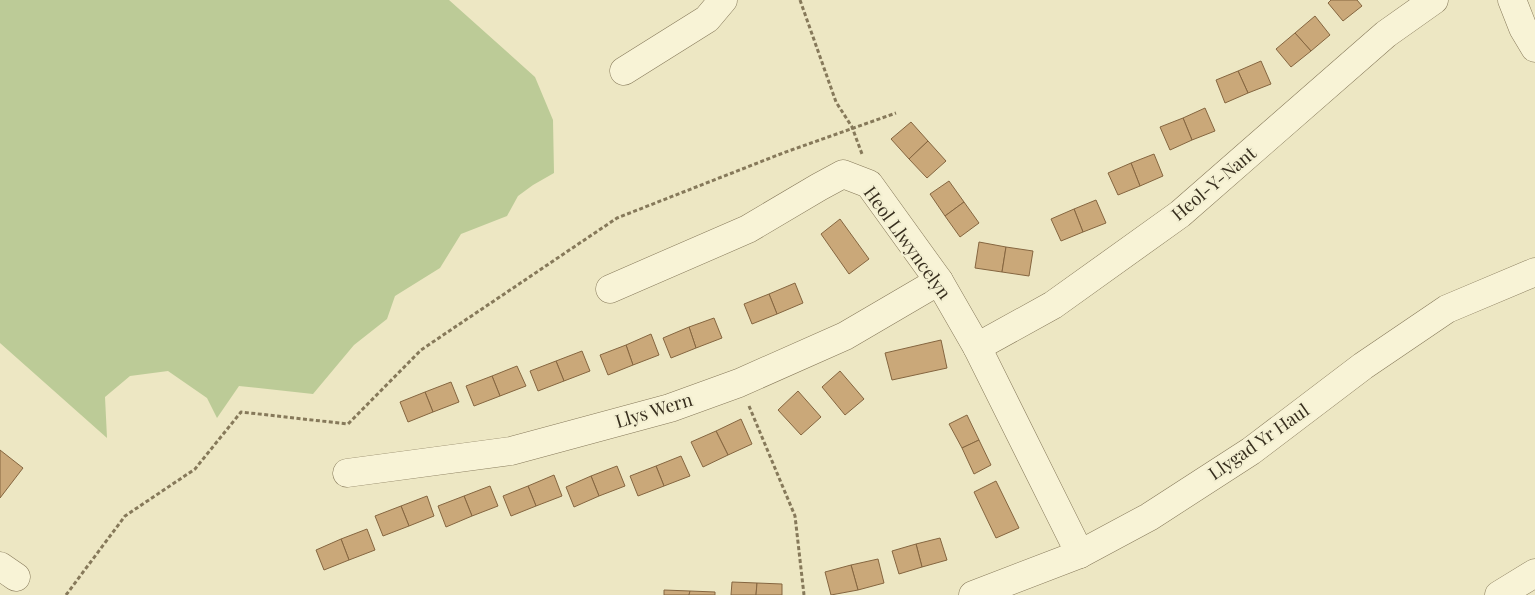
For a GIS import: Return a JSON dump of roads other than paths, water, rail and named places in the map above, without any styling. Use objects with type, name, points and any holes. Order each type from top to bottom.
[{"type":"street","points":[[624,71],[707,19],[723,0]]},
{"type":"street","name":"Heol-Y-Nant","points":[[977,347],[1053,305],[1180,214],[1386,34],[1434,0]]},
{"type":"street","points":[[1512,0],[1523,28],[1535,48]]},
{"type":"street","name":"Heol Llwyncelyn","points":[[610,289],[748,229],[819,186],[843,174],[869,184],[939,281],[977,347],[1080,554]]},
{"type":"street","name":"Llygad Yr Haul","points":[[974,595],[1080,554],[1149,517],[1251,451],[1363,366],[1447,310],[1535,272]]},
{"type":"street","name":"Llys Wern","points":[[347,473],[511,451],[670,408],[739,383],[845,336],[939,281]]},
{"type":"street","points":[[1499,595],[1535,573]]}]
